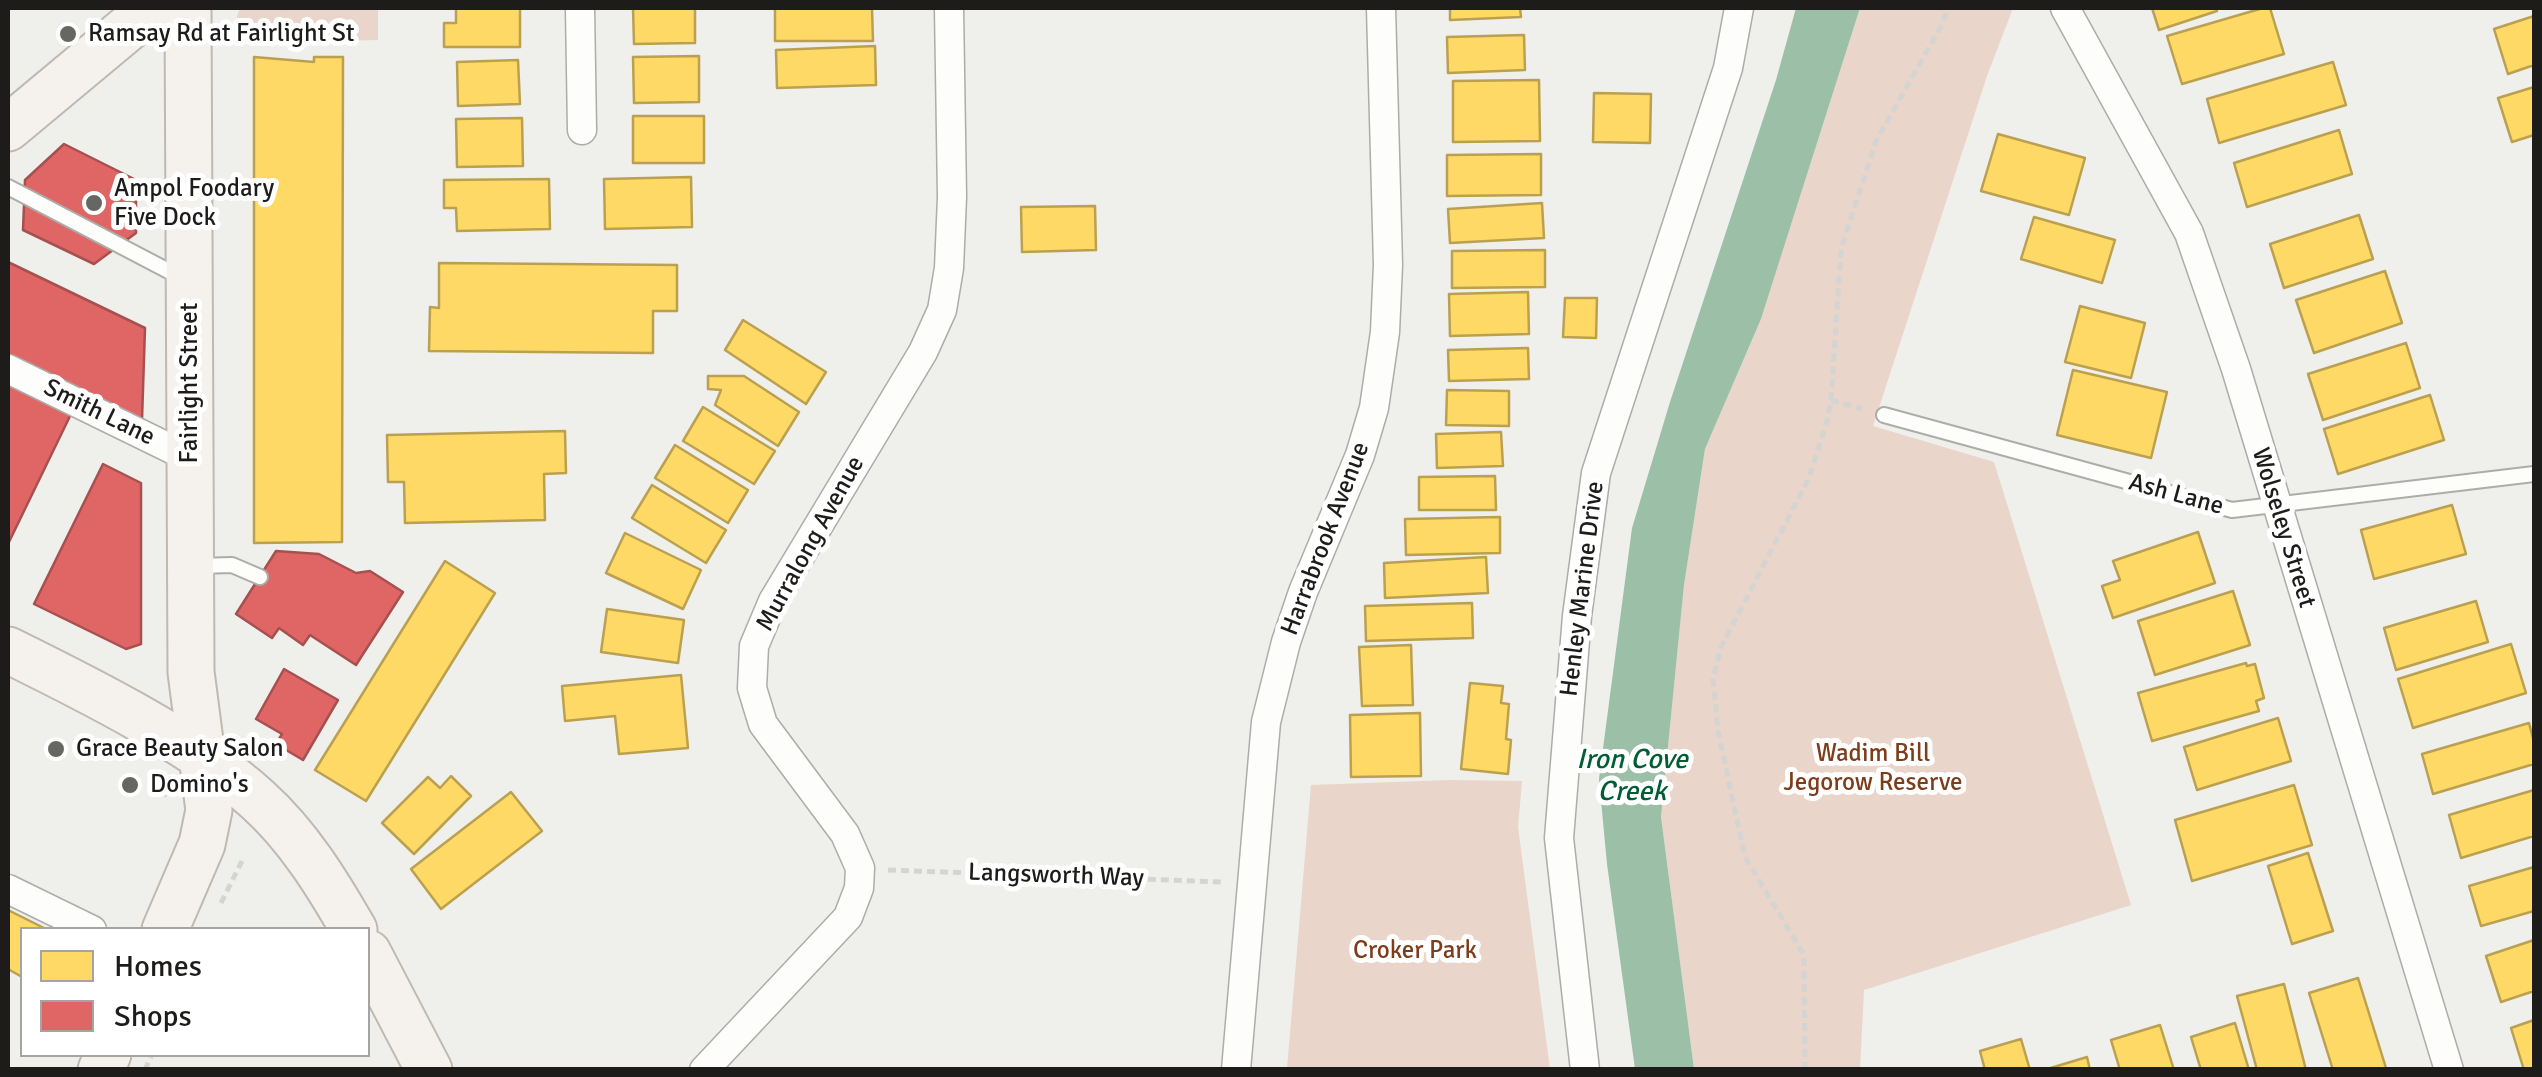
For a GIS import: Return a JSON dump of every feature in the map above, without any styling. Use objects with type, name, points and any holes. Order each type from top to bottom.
[{"type":"main road","points":[[8,128],[152,8]]},
{"type":"main road","name":"Fairlight Street","points":[[165,927],[206,829],[209,810],[192,690],[188,8]]},
{"type":"main road","points":[[8,650],[202,758],[258,800],[304,850],[352,927]]},
{"type":"main road","points":[[370,958],[429,1070]]},
{"type":"street","points":[[580,8],[582,130]]},
{"type":"street","name":"Murralong Avenue","points":[[860,868],[845,834],[762,724],[752,688],[754,646],[773,602],[923,352],[942,310],[949,268],[952,198],[949,8]]},
{"type":"street","name":"Harrabrook Avenue","points":[[1236,1070],[1266,722],[1286,642],[1360,455],[1380,370],[1388,265],[1381,8]]},
{"type":"street","name":"Henley Marine Drive","points":[[1585,1070],[1559,838],[1577,616],[1596,472],[1728,68],[1739,8]]},
{"type":"street","name":"Wolseley Street","points":[[2065,8],[2189,233],[2236,369],[2449,1070]]},
{"type":"street","name":"Smith Lane","points":[[8,370],[190,458]]},
{"type":"street","points":[[704,1070],[848,917],[859,888],[860,868]]},
{"type":"street","points":[[8,889],[86,927]]},
{"type":"lane","points":[[8,187],[190,282]]},
{"type":"lane","name":"Ash Lane","points":[[1884,416],[2232,510],[2534,474]]},
{"type":"lane","points":[[191,566],[232,565],[260,578]]},
{"type":"path","points":[[1805,1070],[1804,955],[1746,858],[1721,750],[1713,679],[1721,647],[1808,478],[1828,421],[1842,249],[1876,141],[1948,8]]},
{"type":"path","points":[[1830,400],[1884,416]]},
{"type":"path","points":[[148,775],[171,802]]},
{"type":"path","points":[[216,914],[242,861]]},
{"type":"path","name":"Langsworth Way","points":[[860,868],[1252,882]]},
{"type":"green space","points":[[240,8],[378,8],[378,40],[237,43],[235,22]]},
{"type":"green space","name":"Wadim Bill Jegorow Reserve","points":[[1860,8],[2013,8],[1987,76],[1873,426],[1994,462],[2131,905],[1864,990],[1860,1069],[1694,1070],[1661,817],[1684,585],[1705,449],[1761,319]]},
{"type":"green space","name":"Croker Park","points":[[1522,781],[1518,827],[1550,1069],[1287,1069],[1311,785]]},
{"type":"water","name":"Iron Cove Creek","points":[[1796,8],[1860,8],[1761,319],[1705,449],[1684,585],[1661,817],[1694,1069],[1635,1069],[1599,779],[1632,528]]},
{"type":"building: Homes","points":[[456,8],[520,8],[520,47],[444,47],[444,23],[456,23]]},
{"type":"building: Homes","points":[[633,8],[695,8],[695,43],[634,44]]},
{"type":"building: Homes","points":[[775,8],[872,8],[873,41],[775,41]]},
{"type":"building: Homes","points":[[1450,8],[1520,8],[1521,17],[1450,20]]},
{"type":"building: Homes","points":[[2152,8],[2216,8],[2217,11],[2159,30]]},
{"type":"building: Homes","points":[[2270,8],[2284,54],[2182,84],[2167,36]]},
{"type":"building: Homes","points":[[2534,16],[2534,65],[2508,74],[2494,29]]},
{"type":"building: Homes","points":[[1524,35],[1525,70],[1448,73],[1447,37]]},
{"type":"building: Homes","points":[[875,46],[876,85],[777,88],[776,50]]},
{"type":"building: Homes","points":[[699,56],[699,102],[634,103],[633,57]]},
{"type":"building: Homes","points":[[254,57],[314,62],[314,57],[343,57],[342,542],[254,543]]},
{"type":"building: Homes","points":[[518,60],[520,104],[458,106],[457,62]]},
{"type":"building: Homes","points":[[2333,62],[2346,105],[2219,143],[2207,99]]},
{"type":"building: Homes","points":[[1539,80],[1540,141],[1453,142],[1453,81]]},
{"type":"building: Homes","points":[[2534,87],[2534,135],[2512,142],[2498,98]]},
{"type":"building: Homes","points":[[1594,93],[1651,94],[1650,143],[1593,142]]},
{"type":"building: Homes","points":[[633,116],[704,116],[704,163],[633,163]]},
{"type":"building: Homes","points":[[522,118],[523,166],[457,167],[456,119]]},
{"type":"building: Homes","points":[[2339,130],[2352,174],[2247,207],[2234,163]]},
{"type":"building: Homes","points":[[1998,134],[2085,158],[2069,215],[1981,191]]},
{"type":"building: Homes","points":[[1541,154],[1541,195],[1447,196],[1447,155]]},
{"type":"building: Homes","points":[[691,177],[692,227],[605,229],[604,179]]},
{"type":"building: Homes","points":[[549,179],[550,229],[457,231],[456,208],[444,208],[444,180]]},
{"type":"building: Homes","points":[[1542,203],[1544,238],[1450,243],[1448,209]]},
{"type":"building: Homes","points":[[1095,206],[1096,250],[1022,252],[1021,207]]},
{"type":"building: Homes","points":[[2359,215],[2373,259],[2284,288],[2270,244]]},
{"type":"building: Homes","points":[[2034,217],[2115,240],[2102,283],[2021,259]]},
{"type":"building: Homes","points":[[1545,250],[1545,287],[1452,288],[1452,251]]},
{"type":"building: Homes","points":[[439,263],[677,265],[677,311],[653,311],[653,353],[429,351],[430,307],[439,308]]},
{"type":"building: Homes","points":[[2385,271],[2402,323],[2314,353],[2296,300]]},
{"type":"building: Homes","points":[[1528,292],[1529,334],[1450,336],[1449,294]]},
{"type":"building: Homes","points":[[1565,298],[1597,298],[1596,338],[1563,337]]},
{"type":"building: Homes","points":[[2080,306],[2145,323],[2131,378],[2065,362]]},
{"type":"building: Homes","points":[[743,320],[826,372],[806,404],[725,350]]},
{"type":"building: Homes","points":[[2406,343],[2420,388],[2323,420],[2308,374]]},
{"type":"building: Homes","points":[[1528,348],[1529,379],[1449,381],[1448,350]]},
{"type":"building: Homes","points":[[2073,370],[2167,392],[2151,458],[2057,435]]},
{"type":"building: Homes","points":[[708,376],[744,376],[799,412],[778,446],[715,405],[721,390],[708,389]]},
{"type":"building: Homes","points":[[1447,390],[1509,391],[1509,426],[1446,425]]},
{"type":"building: Homes","points":[[2430,395],[2444,440],[2338,474],[2324,429]]},
{"type":"building: Homes","points":[[703,407],[775,451],[754,484],[683,441]]},
{"type":"building: Homes","points":[[565,431],[566,473],[544,474],[545,520],[405,523],[404,482],[388,482],[387,435]]},
{"type":"building: Homes","points":[[1501,432],[1503,466],[1437,468],[1436,434]]},
{"type":"building: Homes","points":[[675,445],[748,490],[728,523],[655,478]]},
{"type":"building: Homes","points":[[1495,476],[1496,510],[1419,510],[1419,477]]},
{"type":"building: Homes","points":[[652,485],[726,530],[706,563],[632,518]]},
{"type":"building: Homes","points":[[2452,505],[2466,554],[2374,579],[2361,530]]},
{"type":"building: Homes","points":[[1500,517],[1500,553],[1406,555],[1405,519]]},
{"type":"building: Homes","points":[[2198,532],[2215,583],[2113,618],[2102,586],[2120,580],[2113,561]]},
{"type":"building: Homes","points":[[625,533],[701,570],[683,609],[606,573]]},
{"type":"building: Homes","points":[[1486,557],[1488,593],[1385,598],[1384,563]]},
{"type":"building: Homes","points":[[445,561],[495,593],[366,801],[315,770]]},
{"type":"building: Homes","points":[[2233,591],[2250,645],[2155,675],[2138,621]]},
{"type":"building: Homes","points":[[2476,601],[2488,642],[2396,670],[2384,628]]},
{"type":"building: Homes","points":[[1472,603],[1473,638],[1366,641],[1365,606]]},
{"type":"building: Homes","points":[[607,609],[684,620],[678,663],[601,652]]},
{"type":"building: Homes","points":[[2511,644],[2526,693],[2413,728],[2398,679]]},
{"type":"building: Homes","points":[[1411,645],[1413,705],[1362,706],[1359,647]]},
{"type":"building: Homes","points":[[2246,663],[2255,664],[2264,698],[2256,701],[2259,711],[2152,741],[2138,693]]},
{"type":"building: Homes","points":[[681,675],[688,748],[619,754],[615,716],[565,721],[562,686]]},
{"type":"building: Homes","points":[[1470,683],[1503,686],[1501,703],[1509,704],[1508,774],[1461,769]]},
{"type":"building: Homes","points":[[1420,713],[1421,776],[1351,777],[1350,715]]},
{"type":"building: Homes","points":[[2278,718],[2291,761],[2197,790],[2184,747]]},
{"type":"building: Homes","points":[[2529,723],[2534,764],[2433,794],[2422,754]]},
{"type":"building: Homes","points":[[451,776],[471,796],[414,854],[382,823],[428,777],[440,788]]},
{"type":"building: Homes","points":[[2294,785],[2312,845],[2192,881],[2175,820]]},
{"type":"building: Homes","points":[[2534,790],[2534,836],[2461,858],[2449,815]]},
{"type":"building: Homes","points":[[511,792],[542,831],[441,909],[411,869]]},
{"type":"building: Homes","points":[[2308,853],[2333,931],[2292,944],[2268,866]]},
{"type":"building: Homes","points":[[2534,867],[2534,911],[2481,926],[2469,886]]},
{"type":"building: Homes","points":[[8,910],[42,927],[20,927],[20,976],[8,969]]},
{"type":"building: Homes","points":[[2534,940],[2534,991],[2501,1002],[2486,956]]},
{"type":"building: Homes","points":[[2358,978],[2386,1068],[2333,1070],[2309,993]]},
{"type":"building: Homes","points":[[2284,984],[2306,1070],[2257,1070],[2237,996]]},
{"type":"building: Homes","points":[[2534,1020],[2534,1068],[2524,1070],[2511,1028]]},
{"type":"building: Homes","points":[[2235,1023],[2249,1070],[2201,1070],[2191,1037]]},
{"type":"building: Homes","points":[[2160,1025],[2174,1070],[2120,1070],[2111,1040]]},
{"type":"building: Homes","points":[[2021,1039],[2030,1070],[1985,1070],[1980,1051]]},
{"type":"building: Homes","points":[[2087,1057],[2090,1070],[2044,1070]]},
{"type":"building: Shops","points":[[64,144],[136,180],[136,233],[94,264],[23,230],[25,180]]},
{"type":"building: Shops","points":[[8,262],[145,328],[142,420],[8,354]]},
{"type":"building: Shops","points":[[8,380],[72,412],[8,544]]},
{"type":"building: Shops","points":[[103,464],[141,483],[141,644],[126,649],[34,604]]},
{"type":"building: Shops","points":[[276,551],[319,554],[356,573],[370,571],[403,592],[356,665],[310,635],[303,645],[279,628],[272,638],[236,614]]},
{"type":"building: Shops","points":[[284,669],[338,700],[303,760],[276,744],[282,734],[256,719]]},
{"type":"place","name":"Ramsay Rd at Fairlight St","points":[[68,34]]},
{"type":"place","name":"Ampol Foodary Five Dock","points":[[94,203]]},
{"type":"place","name":"Grace Beauty Salon","points":[[56,749]]},
{"type":"place","name":"Domino's","points":[[130,785]]}]
